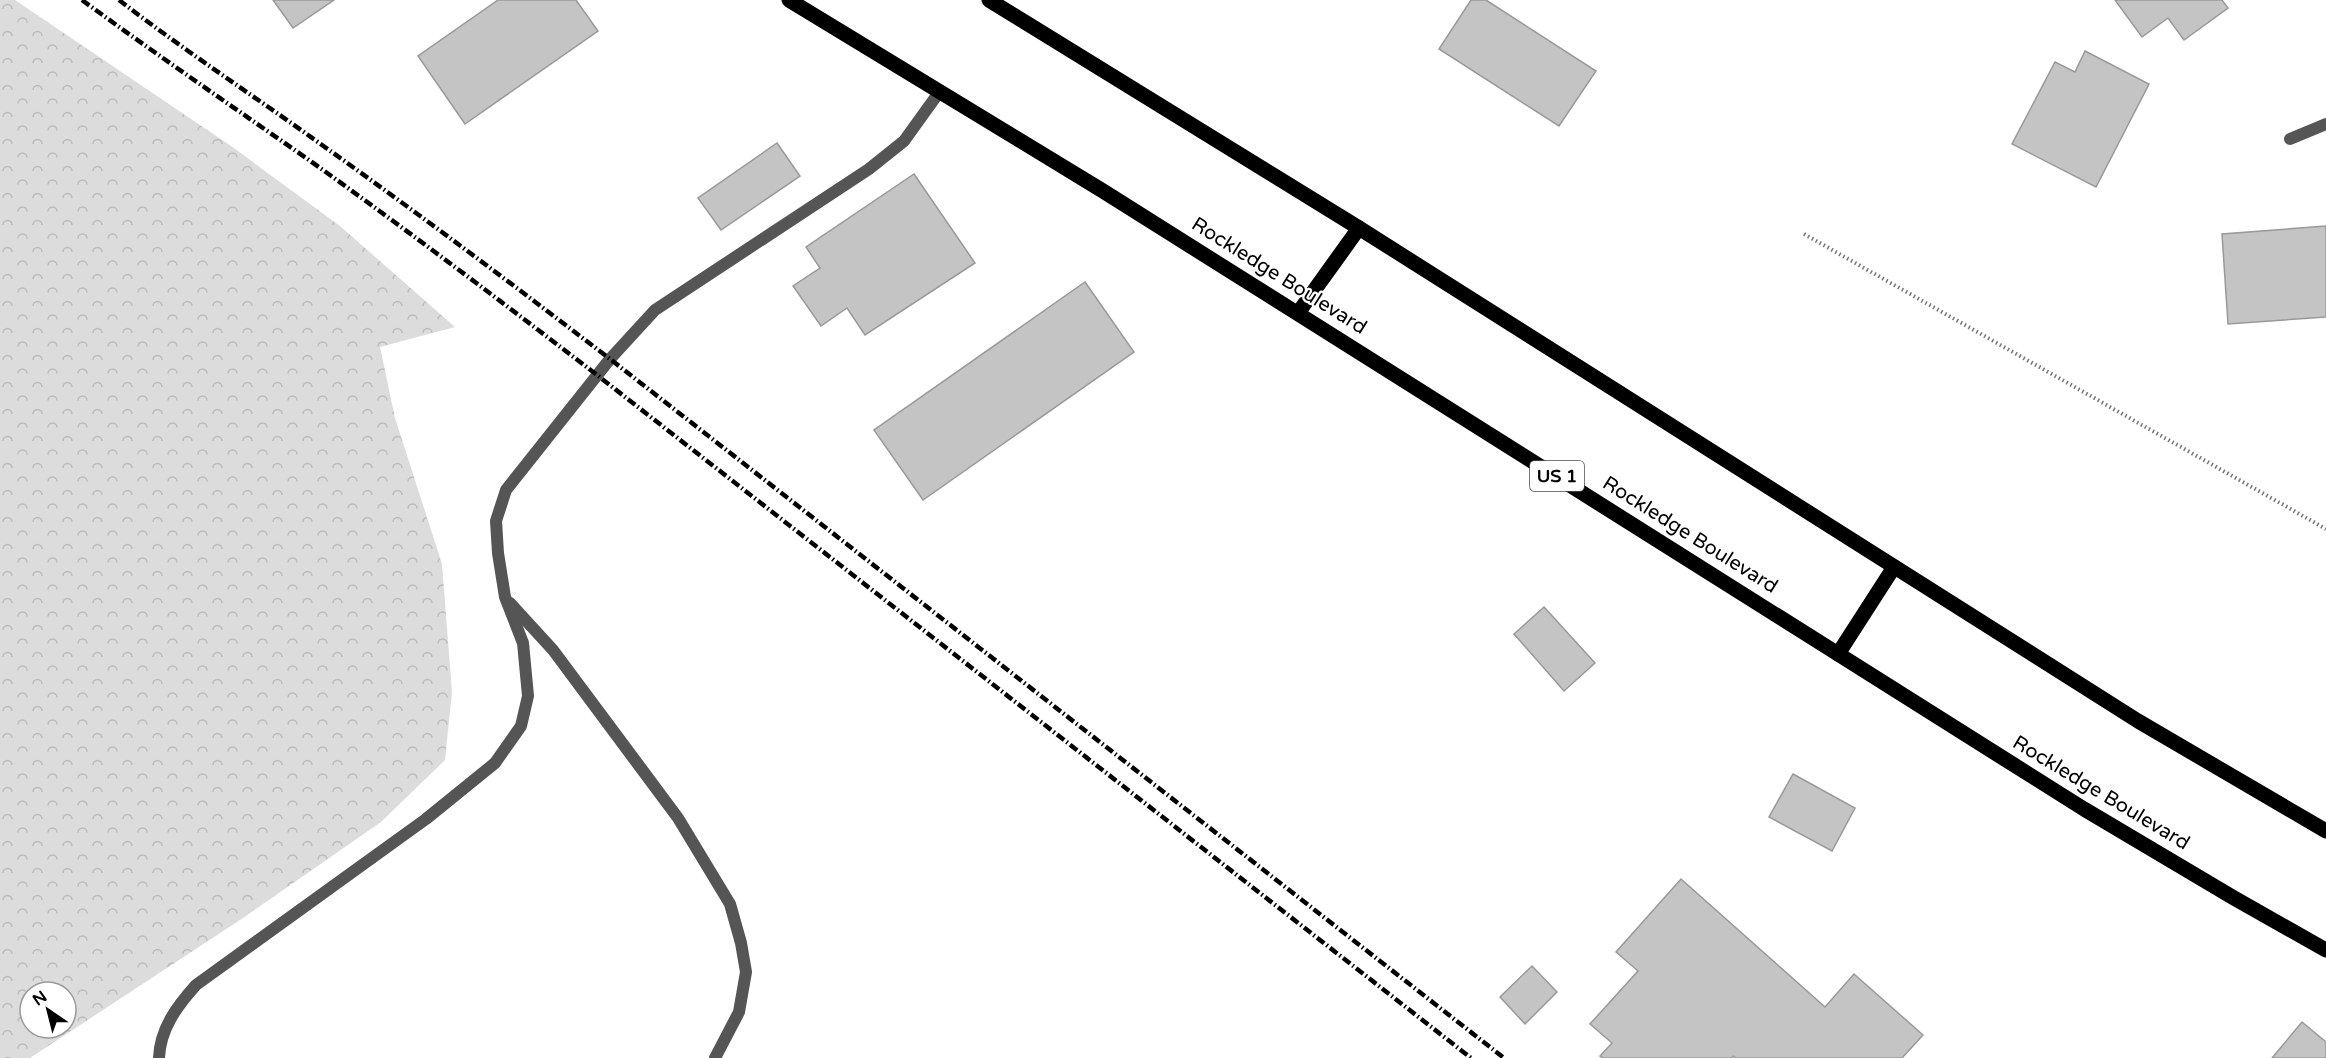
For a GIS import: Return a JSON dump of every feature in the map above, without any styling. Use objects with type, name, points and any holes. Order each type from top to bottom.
[{"type":"main road","name":"Rockledge Boulevard","points":[[789,0],[1299,314],[2084,809],[2326,950]]},
{"type":"main road","points":[[989,0],[1359,228],[2138,721],[2326,831]]},
{"type":"main road","points":[[1299,314],[1359,228]]},
{"type":"main road","points":[[1838,654],[1894,567]]},
{"type":"street","points":[[159,1058],[160,1046],[174,1010],[196,985],[426,819],[495,763],[521,726],[528,696],[523,643],[505,597],[496,521],[506,490],[618,350],[655,310],[869,169],[904,141],[940,91]]},
{"type":"street","points":[[2290,139],[2326,124]]},
{"type":"street","points":[[505,597],[553,650],[678,818],[730,904],[747,972],[738,1012],[715,1058]]},
{"type":"path","points":[[1804,234],[2326,529]]},
{"type":"green space","points":[[0,0],[15,0],[231,146],[340,226],[455,327],[380,347],[395,418],[442,564],[452,692],[445,760],[381,822],[243,918],[78,1026],[78,980],[18,980],[18,1040],[57,1040],[30,1058],[0,1058]]},
{"type":"building","points":[[273,0],[334,0],[293,28]]},
{"type":"building","points":[[498,0],[576,0],[598,31],[465,124],[418,56]]},
{"type":"building","points":[[1471,0],[1486,0],[1596,71],[1559,126],[1439,49]]},
{"type":"building","points":[[2115,0],[2222,0],[2228,8],[2184,40],[2168,18],[2142,37]]},
{"type":"building","points":[[2085,51],[2149,84],[2096,187],[2012,144],[2055,62],[2075,72]]},
{"type":"building","points":[[777,143],[800,176],[721,230],[698,198]]},
{"type":"building","points":[[914,174],[975,263],[865,335],[847,308],[821,326],[793,286],[820,268],[806,247]]},
{"type":"building","points":[[2326,226],[2326,317],[2228,324],[2222,234]]},
{"type":"building","points":[[1085,282],[1134,352],[923,500],[874,430]]},
{"type":"building","points":[[1544,607],[1595,663],[1564,691],[1514,634]]},
{"type":"building","points":[[1793,774],[1855,808],[1832,851],[1769,817]]},
{"type":"building","points":[[1681,879],[1825,1007],[1854,974],[1923,1035],[1902,1058],[1736,1058],[1733,1056],[1732,1058],[1603,1058],[1600,1056],[1612,1043],[1590,1024],[1638,971],[1616,952]]},
{"type":"building","points":[[1532,966],[1557,992],[1525,1024],[1500,997]]},
{"type":"building","points":[[2302,1022],[2326,1042],[2326,1058],[2272,1058]]},
{"type":"railway","points":[[82,0],[346,186],[526,320],[1471,1058]]},
{"type":"railway","points":[[119,0],[467,250],[1504,1058]]}]
